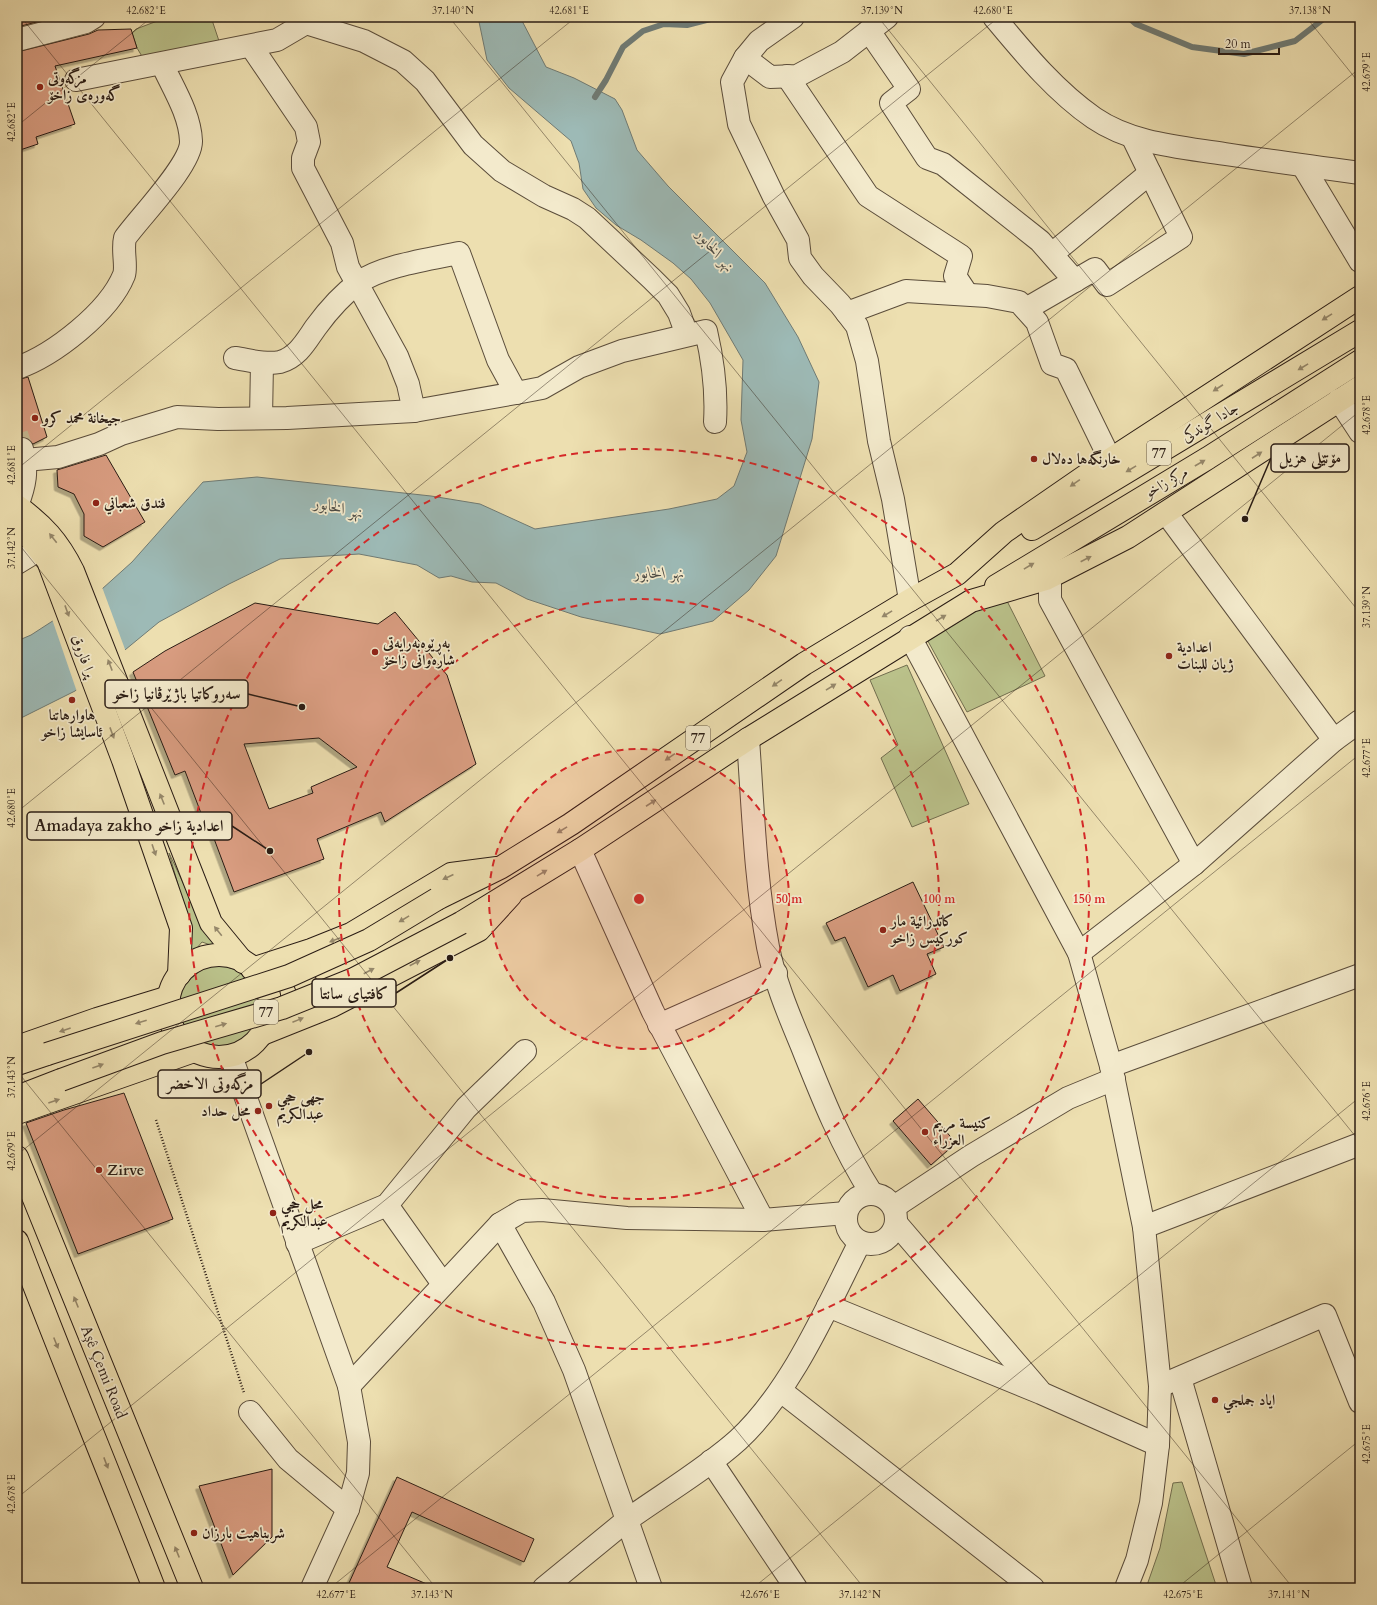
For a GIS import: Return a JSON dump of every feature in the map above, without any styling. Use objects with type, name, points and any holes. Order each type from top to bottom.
[{"type":"main road","points":[[957,574],[1004,532],[1110,459],[1360,297]]},
{"type":"main road","name":"جادا گوندکی","points":[[957,574],[1360,332]]},
{"type":"main road","name":"مركز زاخو","points":[[971,601],[1208,458],[1360,361]]},
{"type":"main road","points":[[971,601],[1050,578],[1128,537],[1167,514],[1360,387]]},
{"type":"main road","points":[[17,506],[35,519],[51,534],[63,552],[63,572]]},
{"type":"main road","points":[[17,528],[63,572]]},
{"type":"main road","name":"پرا فاروق","points":[[63,572],[144,754],[211,923],[248,965]]},
{"type":"main road","name":"پرا فاروق","points":[[63,572],[122,760],[181,928],[178,975]]},
{"type":"main road","name":"77","points":[[17,1064],[289,976],[369,940],[438,899],[500,868],[571,824],[804,664],[910,600],[957,574]]},
{"type":"main road","name":"77","points":[[17,1097],[162,1043],[282,1008],[354,979],[461,923],[580,850],[748,739],[910,637],[971,601]]},
{"type":"main road","points":[[248,965],[311,950],[351,934],[451,874],[500,868]]},
{"type":"main road","points":[[262,1034],[270,1011],[269,999],[266,988],[248,965],[232,957],[208,956],[197,960],[178,975],[169,997],[168,1010],[170,1022],[176,1034],[194,1051],[206,1056],[231,1056],[248,1048],[262,1034],[332,1006],[479,930],[518,888]]},
{"type":"main road","points":[[311,950],[303,966],[305,984],[316,999],[332,1006]]},
{"type":"main road","points":[[17,1047],[97,1019],[169,997]]},
{"type":"main road","points":[[97,1019],[113,1025],[120,1030],[126,1042],[129,1054],[128,1063],[119,1078]]},
{"type":"main road","points":[[17,1113],[194,1051]]},
{"type":"main road","name":"Aşê Çemi Road","points":[[17,1157],[192,1588]]},
{"type":"main road","points":[[17,1241],[55,1342],[104,1459],[154,1588]]},
{"type":"street","points":[[17,40],[86,22],[94,17]]},
{"type":"street","points":[[793,17],[760,41],[745,58],[732,82],[739,124],[774,197],[798,240],[800,258],[813,276],[857,326],[867,361],[878,441],[893,499],[910,600]]},
{"type":"street","points":[[745,58],[770,77],[797,76],[842,52],[887,17]]},
{"type":"street","points":[[994,17],[1023,51],[1067,97],[1095,119],[1133,138],[1304,166],[1360,173]]},
{"type":"street","points":[[76,80],[278,40],[308,20],[364,40],[403,61],[425,80],[473,145],[502,171],[544,196],[573,208],[587,218],[668,295],[679,313],[687,335]]},
{"type":"street","points":[[869,31],[909,89],[891,103],[927,158],[943,164],[1040,241],[1075,281]]},
{"type":"street","points":[[251,46],[306,127],[309,142],[303,158],[303,168],[342,243],[348,267],[397,356],[408,384],[414,411]]},
{"type":"street","points":[[17,368],[52,352],[78,332],[104,305],[124,274],[123,247],[125,238],[167,186],[187,157],[192,142],[187,117],[162,64]]},
{"type":"street","points":[[787,76],[868,196],[961,256],[955,276],[967,294]]},
{"type":"street","points":[[1026,309],[1095,269],[1107,285],[1180,237],[1133,138]]},
{"type":"street","points":[[1304,166],[1360,261]]},
{"type":"street","points":[[1052,254],[1150,173]]},
{"type":"street","points":[[235,358],[262,363],[280,362],[294,355],[306,343],[316,327],[331,309],[358,283],[385,270],[459,253],[498,360],[516,393]]},
{"type":"street","points":[[847,313],[906,291],[967,294],[1019,302],[1037,322],[1052,364],[1066,369],[1110,459]]},
{"type":"street","points":[[17,506],[25,484],[23,454],[58,457],[99,444],[121,434],[177,417],[218,419],[261,418],[414,411],[516,393],[542,388],[579,367],[622,351],[706,331],[713,362],[716,404],[715,422]]},
{"type":"street","points":[[261,418],[262,363]]},
{"type":"street","points":[[1339,400],[1360,432]]},
{"type":"street","points":[[1167,514],[1334,740]]},
{"type":"street","points":[[17,563],[40,549]]},
{"type":"street","points":[[1050,578],[1050,600],[1194,864]]},
{"type":"street","points":[[910,637],[1079,952],[1112,1072],[1144,1227],[1160,1386],[1158,1445],[1151,1503],[1137,1560],[1126,1588]]},
{"type":"street","points":[[1079,952],[1194,864],[1334,740],[1360,721]]},
{"type":"street","points":[[748,739],[759,890],[768,948],[784,1003],[833,1124],[852,1163],[872,1194]]},
{"type":"street","points":[[580,850],[659,1025],[763,1220]]},
{"type":"street","points":[[659,1025],[776,973]]},
{"type":"street","points":[[1041,1393],[895,1215],[888,1200],[872,1194],[864,1195],[856,1199],[850,1205],[846,1213],[848,1230],[860,1242],[876,1244],[883,1241],[894,1230],[895,1215],[970,1156],[1112,1072],[1360,975]]},
{"type":"street","points":[[297,1243],[387,1205],[466,1108],[525,1051]]},
{"type":"street","points":[[231,1056],[349,1386],[359,1442],[358,1473],[348,1509],[329,1547],[319,1586]]},
{"type":"street","points":[[1144,1227],[1360,1144]]},
{"type":"street","points":[[387,1205],[443,1284]]},
{"type":"street","points":[[349,1386],[500,1224],[522,1211],[542,1210],[627,1218],[763,1220],[846,1213]]},
{"type":"street","points":[[500,1224],[544,1302],[574,1370],[650,1588]]},
{"type":"street","points":[[544,1588],[627,1520],[711,1461],[738,1440],[781,1391],[828,1306],[860,1242]]},
{"type":"street","points":[[828,1306],[1041,1393],[1158,1445]]},
{"type":"street","points":[[1160,1386],[1325,1316],[1352,1360],[1360,1402]]},
{"type":"street","points":[[1180,1378],[1241,1588]]},
{"type":"street","points":[[781,1391],[1033,1588]]},
{"type":"street","points":[[250,1412],[288,1459],[348,1509]]},
{"type":"street","points":[[711,1461],[796,1588]]},
{"type":"path","points":[[156,1120],[250,1412]]},
{"type":"green space","points":[[168,17],[211,17],[221,47],[146,63],[137,48],[132,33],[136,29]]},
{"type":"green space","points":[[1005,597],[1045,676],[967,712],[924,634]]},
{"type":"green space","points":[[907,665],[969,804],[912,827],[881,758],[898,745],[870,680]]},
{"type":"green space","points":[[169,853],[201,921],[222,949],[202,942],[191,955],[188,920]]},
{"type":"green space","points":[[210,966],[226,966],[241,973],[252,984],[259,999],[259,1015],[256,1023],[247,1036],[234,1045],[226,1048],[210,1048],[195,1041],[184,1030],[177,1015],[177,999],[184,984],[195,973]]},
{"type":"green space","points":[[1182,1482],[1217,1588],[1146,1588],[1160,1548],[1173,1483]]},
{"type":"water","name":"نهر الخابور","points":[[478,17],[520,17],[546,67],[574,78],[615,99],[622,110],[637,150],[668,186],[765,283],[798,337],[819,382],[812,439],[776,556],[749,590],[713,621],[660,634],[581,617],[527,599],[496,583],[472,582],[451,576],[439,578],[417,565],[359,554],[280,559],[229,584],[159,622],[75,691],[17,720],[17,641],[31,635],[102,589],[132,562],[203,482],[257,477],[431,496],[480,504],[535,529],[669,509],[717,499],[734,486],[747,452],[741,420],[743,360],[710,303],[691,279],[673,263],[641,240],[616,225],[596,208],[583,189],[579,163],[571,141],[509,88],[487,60]]},
{"type":"pier","points":[[102,587],[126,652],[77,692],[52,619]]},
{"type":"building","points":[[17,17],[56,17],[17,27]]},
{"type":"building","name":"مزگەوتی گەورەی زاخۆ","points":[[131,29],[137,48],[55,66],[75,124],[36,137],[38,144],[17,151],[17,52],[89,34],[98,30]]},
{"type":"building","points":[[28,377],[47,437],[33,444],[26,437],[17,438],[17,380]]},
{"type":"building","points":[[106,455],[145,522],[103,547],[84,536],[84,514],[74,494],[58,487],[57,470]]},
{"type":"building","points":[[255,603],[378,624],[395,612],[447,675],[476,764],[385,822],[381,812],[317,839],[324,859],[234,892],[207,820],[204,821],[185,771],[175,775],[133,672],[165,651]],"holes":[[[319,738],[357,767],[311,787],[313,793],[269,809],[244,744]]]},
{"type":"building","name":"كاتدرائية مار كوركيس زاخو","points":[[913,882],[944,947],[927,954],[936,974],[900,991],[893,975],[868,987],[845,937],[835,941],[826,923]]},
{"type":"building","name":"Zirve","points":[[124,1093],[173,1219],[78,1254],[26,1123],[64,1110]]},
{"type":"building","name":"كنيسة مريم العزراء","points":[[918,1099],[956,1143],[931,1165],[893,1121]]},
{"type":"building","points":[[272,1469],[272,1537],[233,1575],[199,1486]]},
{"type":"building","points":[[397,1477],[534,1539],[524,1562],[412,1512],[387,1567],[436,1588],[361,1588],[349,1583]]},
{"type":"waterway","points":[[595,97],[606,80],[623,47],[643,31],[664,24],[687,25],[718,17]]},
{"type":"waterway","points":[[1128,17],[1136,24],[1192,47],[1244,54],[1295,41],[1326,17]]},
{"type":"tunnel","points":[[17,434],[22,449]]},
{"type":"place","name":"مزگەوتی گەورەی زاخۆ","points":[[40,87]]},
{"type":"place","name":"جيخانة محمد كرو","points":[[35,418]]},
{"type":"place","name":"خارنگەها دەلال","points":[[1034,459]]},
{"type":"place","name":"فندق شعباني","points":[[96,503]]},
{"type":"place","name":"مۆتێلی هزیل","points":[[1245,519]]},
{"type":"place","name":"بەڕێوەبەرایەتی شارەوانی زاخۆ","points":[[375,652]]},
{"type":"place","name":"اعدادية ژیان للبنات","points":[[1169,656]]},
{"type":"place","name":"هاوارهاتنا ئاسایشا زاخو","points":[[72,700]]},
{"type":"place","name":"سه‌روكاتيا باژێرڤانيا زاخو","points":[[302,707]]},
{"type":"place","name":"Amadaya zakho اعدادية زاخو","points":[[270,851]]},
{"type":"place","name":"كاتدرائية مار كوركيس زاخو","points":[[883,930]]},
{"type":"place","name":"کافتیای سانتا","points":[[450,958]]},
{"type":"place","name":"مزگەوتی الاخضر","points":[[309,1052]]},
{"type":"place","name":"جهى حجي عبدالكريم","points":[[269,1106]]},
{"type":"place","name":"محل حداد","points":[[258,1111]]},
{"type":"place","name":"كنيسة مريم العزراء","points":[[925,1132]]},
{"type":"place","name":"Zirve","points":[[99,1170]]},
{"type":"place","name":"محل حجي عبدالكريم","points":[[273,1213]]},
{"type":"place","name":"اياد جملجي","points":[[1215,1400]]},
{"type":"place","name":"شريناهيت بارزان","points":[[194,1533]]}]
